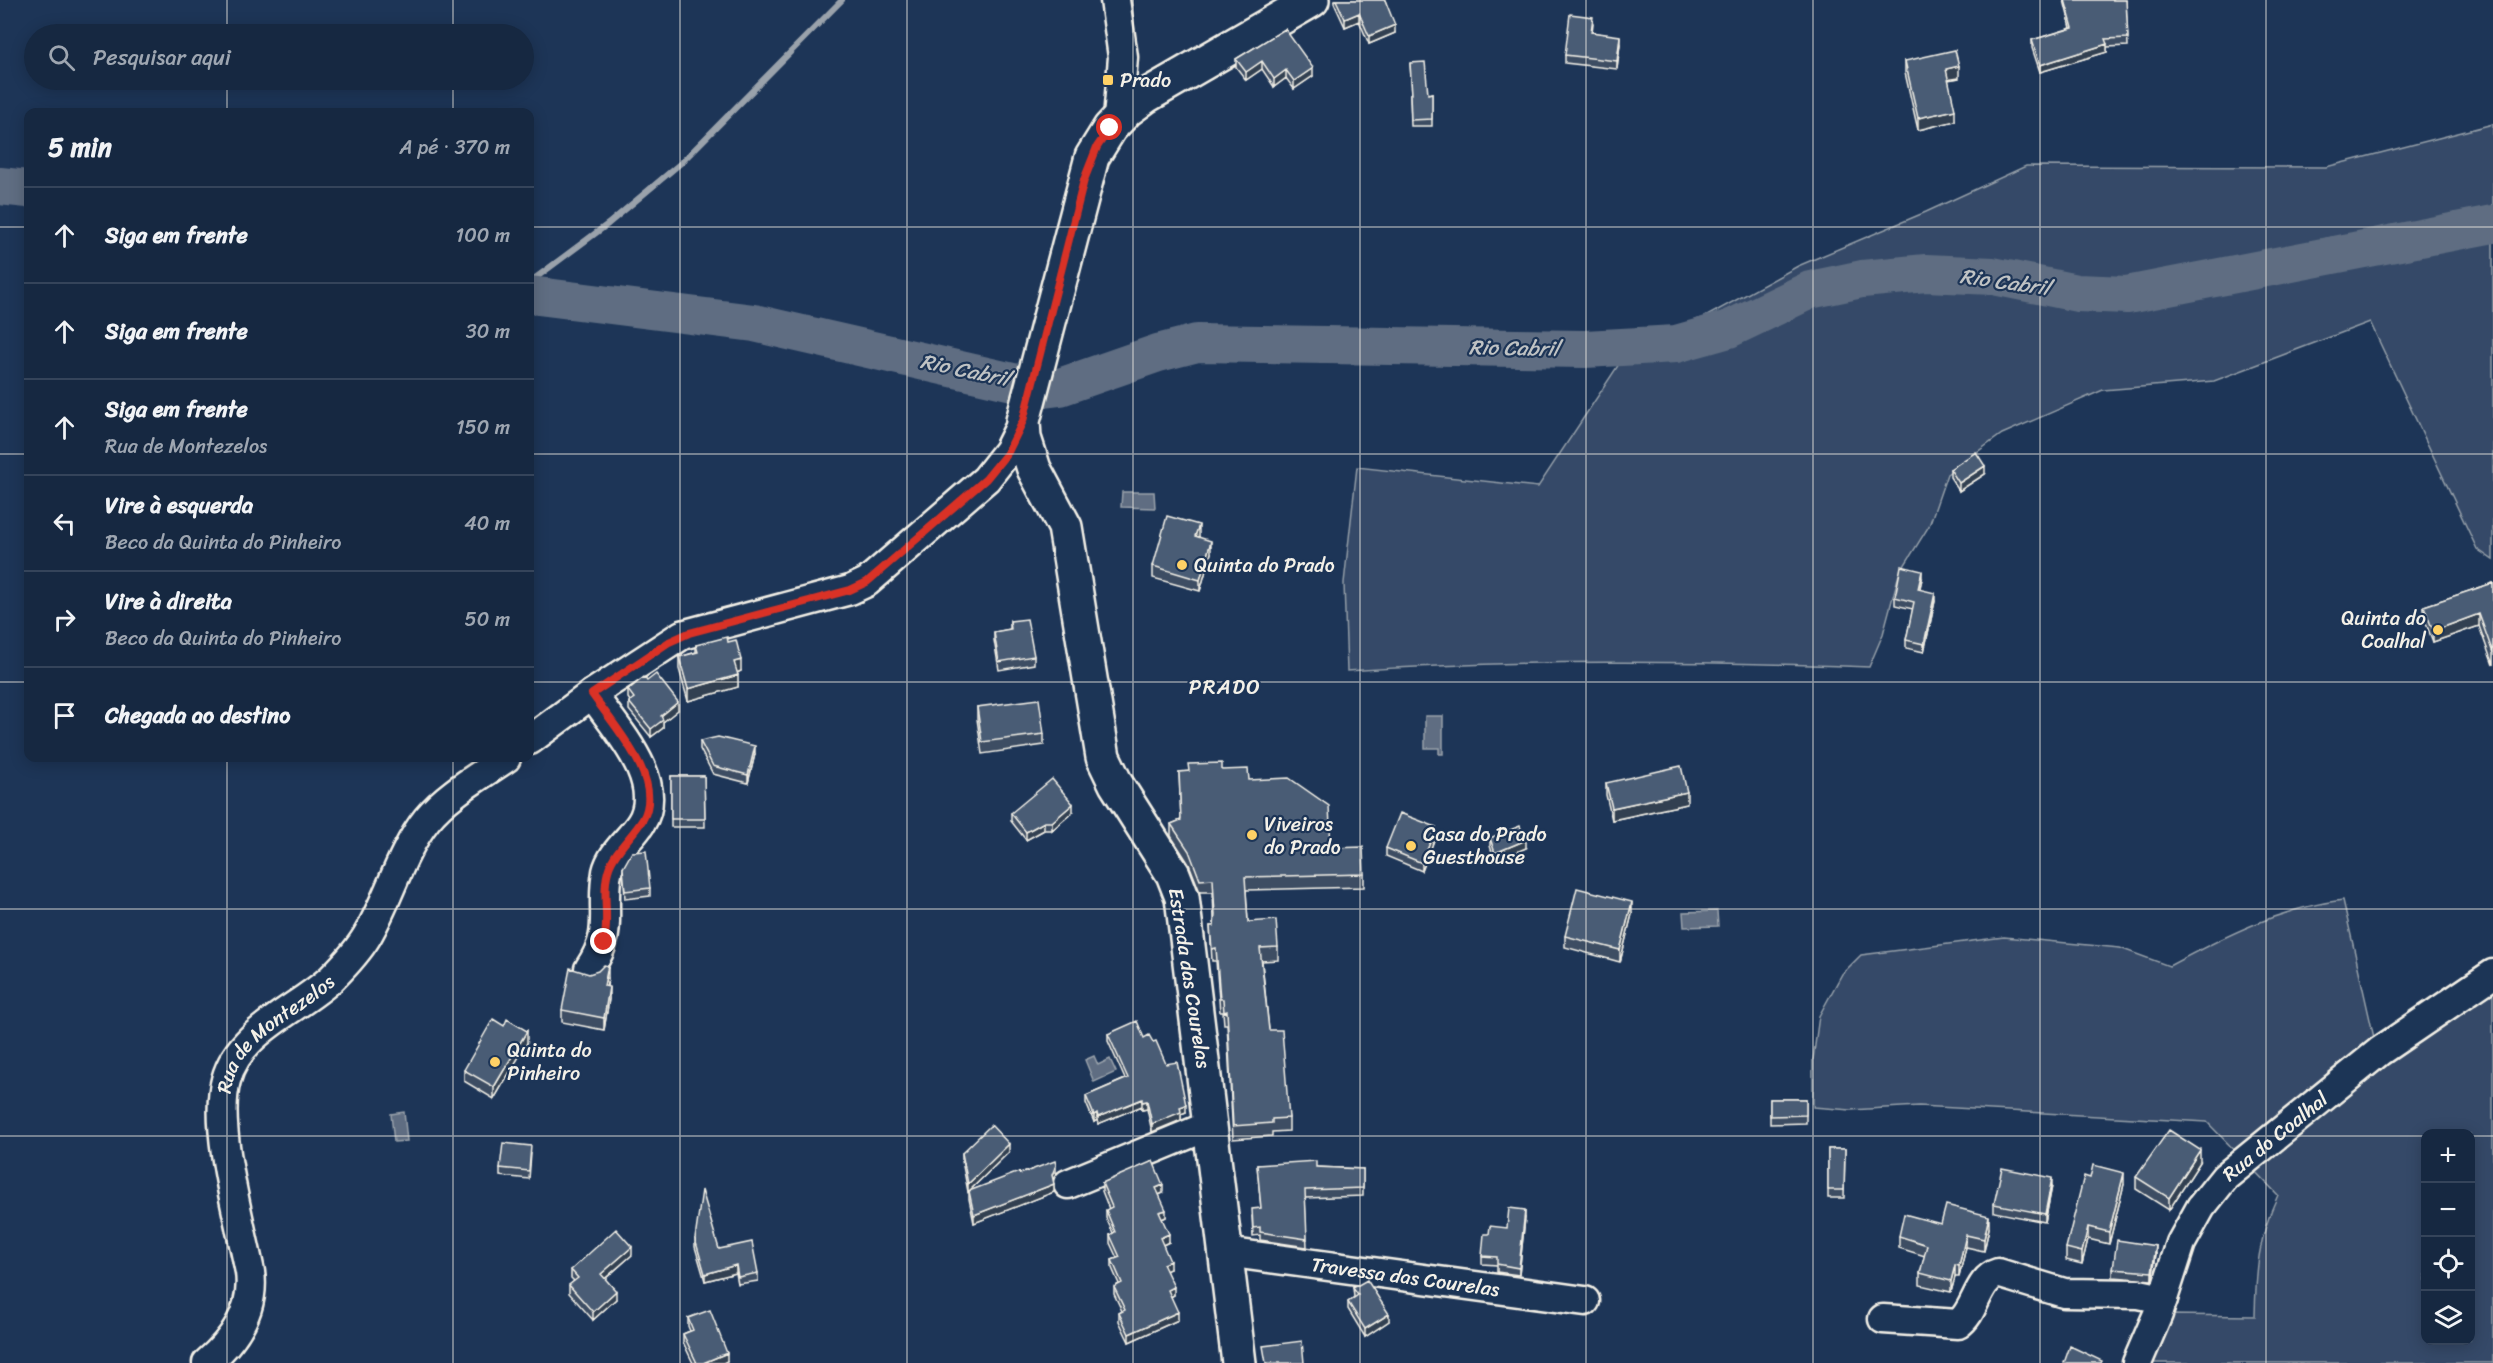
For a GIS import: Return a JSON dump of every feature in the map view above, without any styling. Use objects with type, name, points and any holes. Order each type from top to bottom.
[{"type":"main road","points":[[1118,118],[1151,93],[1312,0]]},
{"type":"main road","name":"Estrada das Courelas","points":[[1118,118],[1103,137],[1088,168],[1039,354],[1025,414],[1024,438],[1005,467],[1051,500],[1062,520],[1103,757],[1116,784],[1173,874],[1181,892],[1212,1125],[1239,1363]]},
{"type":"street","points":[[1115,0],[1123,57],[1118,118]]},
{"type":"street","points":[[534,737],[592,694],[669,642],[689,633],[850,590],[867,582],[1005,467]]},
{"type":"street","points":[[589,969],[600,952],[605,936],[609,866],[642,820],[649,799],[644,772],[592,694]]},
{"type":"street","name":"Rua de Montezelos","points":[[207,1363],[238,1328],[251,1296],[250,1272],[222,1124],[222,1097],[231,1065],[249,1042],[324,985],[354,954],[369,932],[412,843],[427,820],[446,801],[500,762]]},
{"type":"street","name":"Rua do Coalhal","points":[[2137,1363],[2163,1299],[2181,1243],[2200,1207],[2233,1168],[2380,1052],[2493,974]]},
{"type":"street","points":[[1068,1184],[1212,1125]]},
{"type":"street","name":"Travessa das Courelas","points":[[1225,1252],[1585,1301]]},
{"type":"street","points":[[1883,1318],[1958,1324],[1969,1313],[1987,1280],[1998,1273],[2064,1293],[2139,1294],[2163,1299]]},
{"type":"shaded area","points":[[2493,124],[2493,560],[2477,549],[2370,322],[2214,381],[2103,390],[2002,434],[1947,474],[1929,526],[1899,574],[1883,634],[1869,667],[1608,662],[1477,664],[1347,671],[1344,583],[1357,467],[1538,487],[1619,364],[1798,266],[1926,212],[2026,166],[2326,167]]},
{"type":"shaded area","points":[[1122,492],[1154,492],[1155,508],[1121,507]]},
{"type":"shaded area","points":[[1425,716],[1443,716],[1443,754],[1439,754],[1439,748],[1425,748]]},
{"type":"shaded area","points":[[2343,900],[2379,1060],[2493,983],[2493,1363],[2146,1363],[2167,1315],[2255,1316],[2259,1254],[2266,1226],[2278,1195],[2207,1122],[1919,1106],[1851,1110],[1813,1107],[1813,1060],[1819,1016],[1842,974],[1861,955],[2004,937],[2120,948],[2169,966],[2253,925],[2297,909]]},
{"type":"shaded area","points":[[1717,911],[1718,926],[1684,927],[1683,912]]},
{"type":"shaded area","points":[[1094,1056],[1098,1065],[1110,1059],[1116,1072],[1094,1082],[1085,1060]]},
{"type":"shaded area","points":[[404,1112],[407,1141],[394,1142],[391,1114]]},
{"type":"building","points":[[1336,0],[1385,0],[1395,25],[1369,36],[1359,13],[1345,19]]},
{"type":"building","points":[[2065,0],[2126,0],[2128,38],[2105,39],[2107,44],[2040,65],[2032,40],[2073,28]]},
{"type":"building","points":[[1570,14],[1593,17],[1591,32],[1620,36],[1617,61],[1565,55]]},
{"type":"building","points":[[1285,29],[1313,68],[1294,81],[1286,70],[1274,79],[1262,61],[1246,72],[1236,59]]},
{"type":"building","points":[[1955,50],[1959,66],[1946,69],[1955,110],[1918,118],[1905,61]]},
{"type":"building","points":[[1425,62],[1428,94],[1432,93],[1432,119],[1411,120],[1410,63]]},
{"type":"building","points":[[1976,452],[1985,466],[1959,483],[1950,469]]},
{"type":"building","name":"Quinta do Prado","points":[[1167,516],[1199,525],[1195,536],[1211,541],[1200,580],[1153,566]]},
{"type":"building","points":[[1901,566],[1922,571],[1918,589],[1935,593],[1924,644],[1906,640],[1914,602],[1895,597]]},
{"type":"building","name":"Quinta do Coalhal","points":[[2493,583],[2493,653],[2479,614],[2433,631],[2424,606]]},
{"type":"building","points":[[1027,619],[1034,656],[999,662],[994,632],[1011,629],[1010,621]]},
{"type":"building","points":[[727,637],[728,642],[736,640],[741,660],[734,662],[738,675],[688,689],[679,657],[698,652],[696,645]]},
{"type":"building","points":[[656,674],[678,702],[661,716],[663,720],[651,729],[629,702],[634,698],[628,690],[644,677],[647,681]]},
{"type":"building","points":[[1039,699],[1044,734],[982,742],[977,707]]},
{"type":"building","points":[[718,737],[755,746],[748,775],[713,766],[700,741]]},
{"type":"building","points":[[1222,763],[1222,770],[1248,769],[1249,780],[1289,778],[1329,806],[1331,848],[1363,847],[1364,874],[1245,877],[1248,922],[1276,920],[1278,947],[1260,948],[1269,1030],[1282,1030],[1289,1118],[1272,1119],[1272,1123],[1233,1126],[1227,1011],[1224,1012],[1223,999],[1220,999],[1216,948],[1212,949],[1210,926],[1214,926],[1215,915],[1213,879],[1200,880],[1189,851],[1171,824],[1181,820],[1179,772],[1189,771],[1188,764]]},
{"type":"building","points":[[1681,766],[1687,792],[1612,808],[1606,783]]},
{"type":"building","points":[[671,776],[704,776],[705,819],[671,819]]},
{"type":"building","points":[[1052,779],[1073,804],[1052,822],[1044,822],[1026,832],[1011,813]]},
{"type":"building","points":[[1400,813],[1436,827],[1422,863],[1386,848]]},
{"type":"building","points":[[1520,826],[1526,840],[1495,853],[1490,838]]},
{"type":"building","points":[[646,851],[650,888],[625,891],[623,868],[632,852]]},
{"type":"building","points":[[1577,888],[1632,902],[1620,950],[1565,936]]},
{"type":"building","points":[[604,965],[608,966],[604,986],[609,987],[604,1018],[562,1010],[570,968],[589,974],[598,971]]},
{"type":"building","name":"Quinta do Pinheiro","points":[[493,1019],[504,1026],[507,1019],[527,1031],[494,1087],[464,1070]]},
{"type":"building","points":[[1137,1021],[1144,1038],[1149,1035],[1153,1042],[1156,1041],[1166,1064],[1177,1062],[1186,1105],[1180,1107],[1181,1112],[1152,1124],[1147,1101],[1142,1102],[1142,1099],[1098,1117],[1097,1113],[1094,1115],[1086,1096],[1128,1078],[1108,1034]]},
{"type":"building","points":[[1770,1099],[1806,1099],[1806,1115],[1770,1116]]},
{"type":"building","points":[[991,1125],[1009,1144],[968,1184],[962,1153]]},
{"type":"building","points":[[2169,1130],[2200,1150],[2169,1198],[2136,1177]]},
{"type":"building","points":[[503,1143],[531,1146],[529,1171],[500,1168]]},
{"type":"building","points":[[1828,1149],[1845,1149],[1844,1190],[1828,1190]]},
{"type":"building","points":[[1055,1161],[1056,1165],[1052,1175],[1054,1184],[974,1215],[969,1191]]},
{"type":"building","points":[[1153,1161],[1163,1185],[1156,1188],[1166,1210],[1159,1212],[1169,1234],[1160,1238],[1170,1261],[1163,1264],[1174,1287],[1168,1290],[1178,1312],[1129,1334],[1119,1313],[1125,1310],[1114,1287],[1122,1283],[1112,1260],[1120,1257],[1110,1235],[1115,1232],[1106,1210],[1112,1207],[1102,1183]]},
{"type":"building","points":[[1316,1161],[1316,1167],[1363,1169],[1363,1188],[1305,1190],[1307,1239],[1260,1232],[1260,1227],[1253,1228],[1252,1209],[1261,1208],[1257,1165]]},
{"type":"building","points":[[2093,1165],[2124,1173],[2109,1232],[2088,1227],[2082,1252],[2066,1248],[2084,1176],[2090,1178]]},
{"type":"building","points":[[2002,1168],[2052,1178],[2045,1214],[1994,1204]]},
{"type":"building","points":[[702,1190],[719,1249],[752,1242],[758,1273],[738,1277],[736,1265],[705,1274],[695,1239]]},
{"type":"building","points":[[1946,1205],[1989,1216],[1984,1239],[1966,1235],[1959,1266],[1955,1265],[1951,1281],[1920,1273],[1927,1245],[1899,1236],[1904,1214],[1941,1224]]},
{"type":"building","points":[[1509,1208],[1525,1210],[1519,1268],[1497,1264],[1497,1257],[1482,1256],[1484,1234],[1489,1234],[1490,1226],[1507,1228]]},
{"type":"building","points":[[616,1229],[632,1247],[601,1274],[616,1291],[593,1312],[569,1285],[578,1278],[571,1270]]},
{"type":"building","points":[[2117,1240],[2156,1246],[2152,1272],[2113,1269]]},
{"type":"building","points":[[1367,1280],[1389,1314],[1365,1329],[1348,1302],[1358,1295],[1353,1288]]},
{"type":"building","points":[[710,1310],[727,1353],[703,1363],[697,1363],[683,1334],[693,1330],[688,1318]]},
{"type":"building","points":[[1302,1341],[1304,1363],[1266,1363],[1263,1346]]},
{"type":"building","points":[[2070,1346],[2102,1361],[2101,1363],[2064,1363]]},
{"type":"waterway","points":[[534,279],[608,224],[682,162],[842,0]]},
{"type":"waterway","name":"Rio Cabril","points":[[0,186],[24,189]]},
{"type":"waterway","name":"Rio Cabril","points":[[534,296],[754,323],[1044,389],[1060,387],[1158,353],[1197,343],[1585,349],[1676,344],[1729,329],[1810,290],[1862,279],[1926,273],[1993,276],[2077,293],[2127,295],[2493,224]]},
{"type":"place","name":"Prado","points":[[1108,80]]},
{"type":"place","name":"Quinta do Prado","points":[[1182,565]]},
{"type":"place","name":"Quinta do Coalhal","points":[[2438,630]]},
{"type":"place","name":"Viveiros do Prado","points":[[1252,835]]},
{"type":"place","name":"Casa do Prado Guesthouse","points":[[1411,846]]},
{"type":"place","name":"Quinta do Pinheiro","points":[[495,1062]]},
{"type":"district","name":"PRADO","points":[[1225,687]]},
{"type":"route","points":[[604,942],[608,871],[612,861],[645,815],[649,805],[649,789],[640,766],[592,694],[669,642],[689,633],[850,590],[867,582],[986,479],[1008,452],[1023,421],[1084,180],[1097,147],[1110,128]]}]
